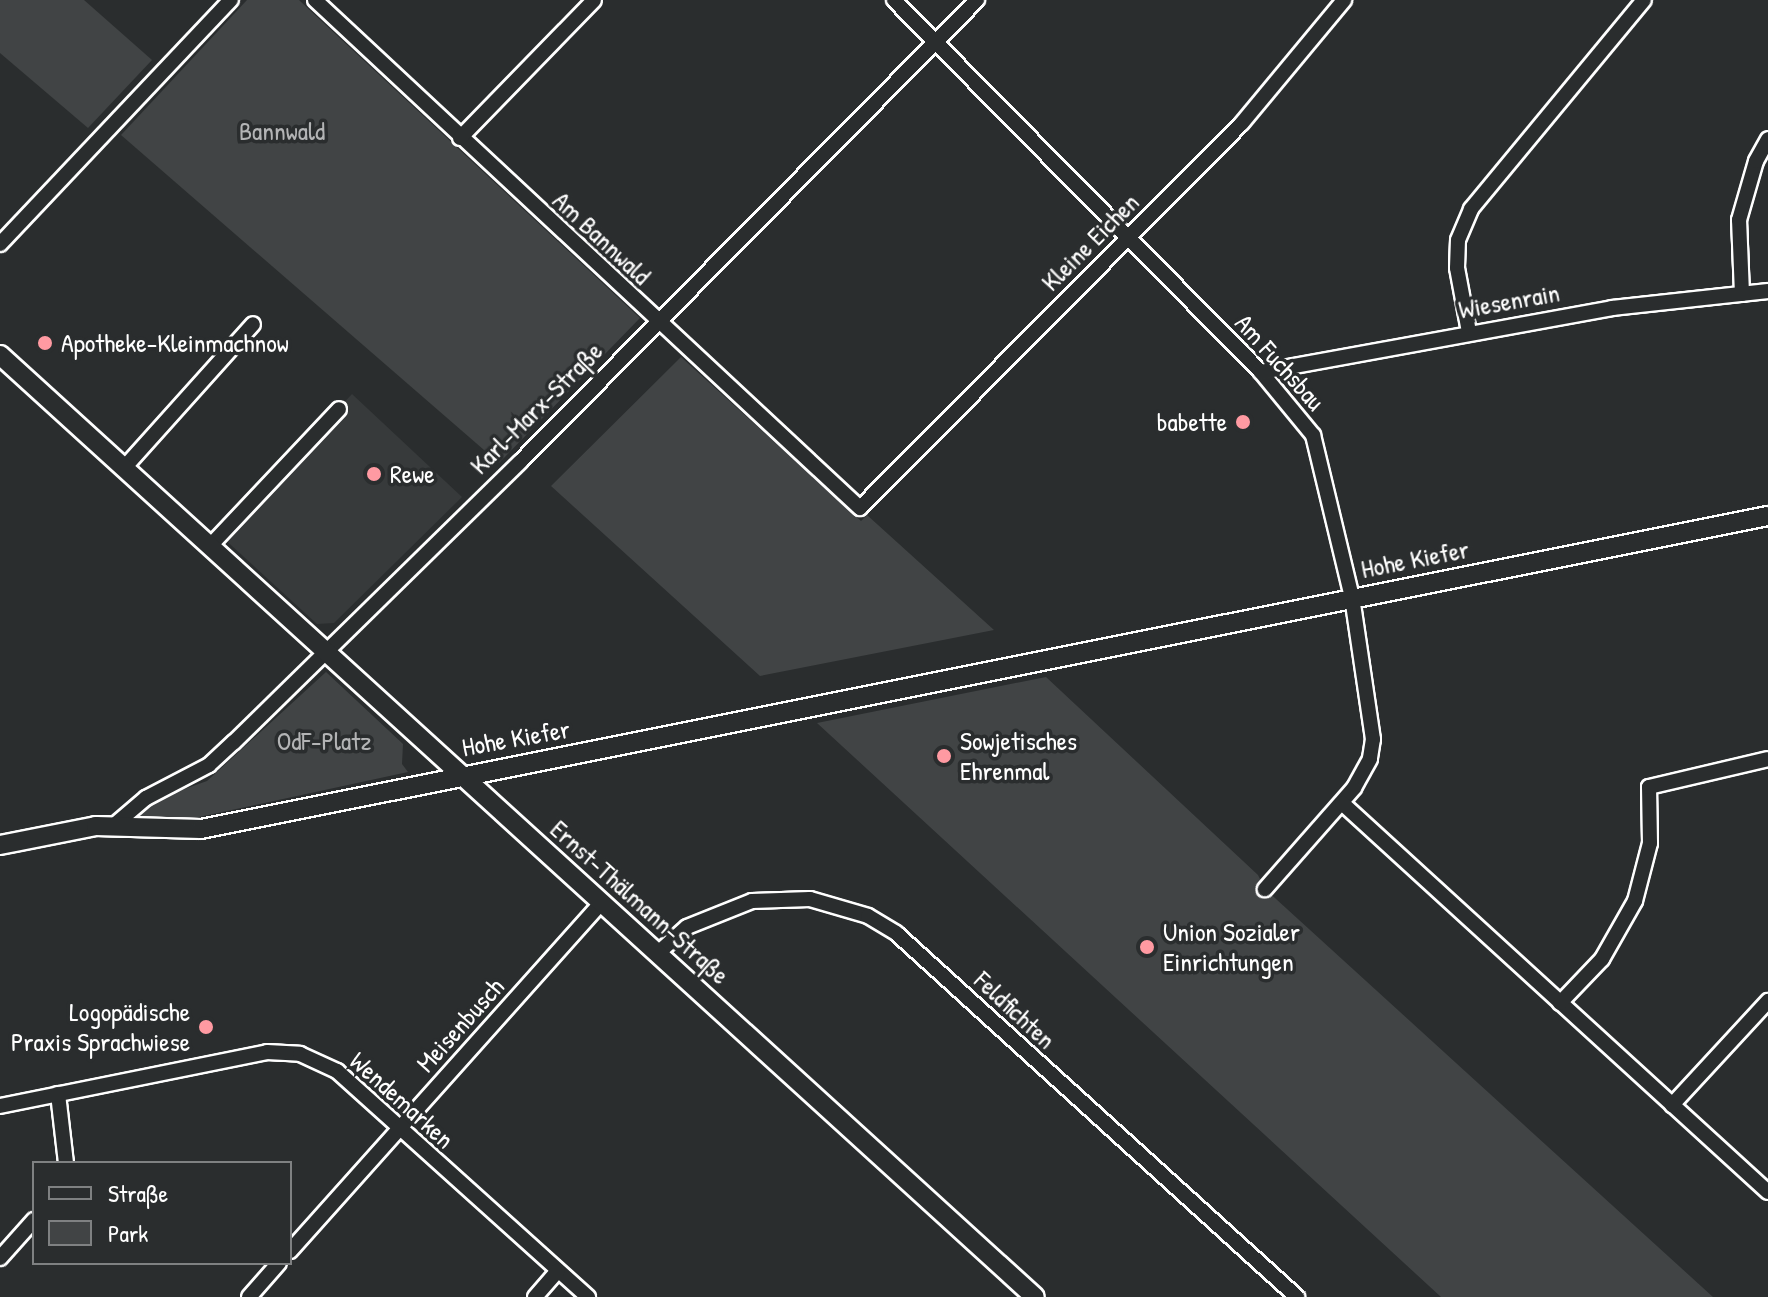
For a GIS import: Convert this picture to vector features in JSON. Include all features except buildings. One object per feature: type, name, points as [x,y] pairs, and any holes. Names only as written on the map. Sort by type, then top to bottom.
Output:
[{"type":"street","points":[[0,244],[231,0]]},
{"type":"street","name":"Am Bannwald","points":[[315,0],[658,323],[860,508]]},
{"type":"street","points":[[460,138],[594,0]]},
{"type":"street","name":"Am Fuchsbau","points":[[894,0],[1261,372],[1313,435],[1352,597],[1373,739],[1365,772],[1342,803],[1265,889]]},
{"type":"street","name":"Karl-Marx-Straße","points":[[0,845],[104,827],[146,798],[209,765],[658,323],[977,0]]},
{"type":"street","name":"Kleine Eichen","points":[[860,508],[1242,123],[1344,0]]},
{"type":"street","points":[[1469,332],[1457,268],[1458,240],[1471,209],[1644,0]]},
{"type":"street","points":[[1742,294],[1739,220],[1756,161],[1768,139]]},
{"type":"street","name":"Wiesenrain","points":[[1261,372],[1612,308],[1768,291]]},
{"type":"street","points":[[124,468],[253,324]]},
{"type":"street","name":"Ernst-Thälmann-Straße","points":[[0,355],[1035,1297]]},
{"type":"street","points":[[210,546],[339,409]]},
{"type":"street","name":"Hohe Kiefer","points":[[104,827],[201,829],[460,774],[943,679],[955,671],[1013,660],[1071,654],[1768,516]]},
{"type":"street","points":[[1560,1003],[1602,959],[1635,901],[1650,843],[1649,787],[1768,759]]},
{"type":"street","points":[[1342,803],[1768,1192]]},
{"type":"street","name":"Feldfichten","points":[[657,954],[700,919],[752,901],[810,899],[868,916],[896,933],[1297,1297]]},
{"type":"street","name":"Meisenbusch","points":[[292,1249],[601,903]]},
{"type":"street","points":[[1672,1105],[1768,1001]]},
{"type":"street","name":"Wendemarken","points":[[0,1106],[267,1052],[300,1054],[337,1071],[588,1297]]},
{"type":"street","points":[[58,1094],[66,1161]]},
{"type":"street","points":[[0,1258],[32,1222]]},
{"type":"street","points":[[249,1297],[277,1265]]},
{"type":"street","points":[[535,1297],[558,1271]]},
{"type":"shaded area","points":[[352,394],[462,497],[334,623],[317,624],[220,535]]},
{"type":"green space","points":[[0,0],[84,0],[152,60],[88,128],[0,53]]},
{"type":"green space","name":"Bannwald","points":[[247,0],[299,0],[640,318],[499,463],[121,135]]},
{"type":"green space","points":[[681,357],[861,521],[867,515],[994,630],[760,676],[551,486]]},
{"type":"green space","name":"OdF-Platz","points":[[326,672],[403,744],[402,764],[408,772],[199,817],[131,818],[151,801],[207,781]]},
{"type":"green space","points":[[1046,677],[1258,875],[1265,889],[1713,1297],[1441,1297],[817,723]]},
{"type":"place","name":"Apotheke-Kleinmachnow","points":[[45,343]]},
{"type":"place","name":"babette","points":[[1243,422]]},
{"type":"place","name":"Rewe","points":[[374,474]]},
{"type":"place","name":"Sowjetisches Ehrenmal","points":[[944,756]]},
{"type":"place","name":"Union Sozialer Einrichtungen","points":[[1147,947]]},
{"type":"place","name":"Logopädische Praxis Sprachwiese","points":[[206,1027]]}]
